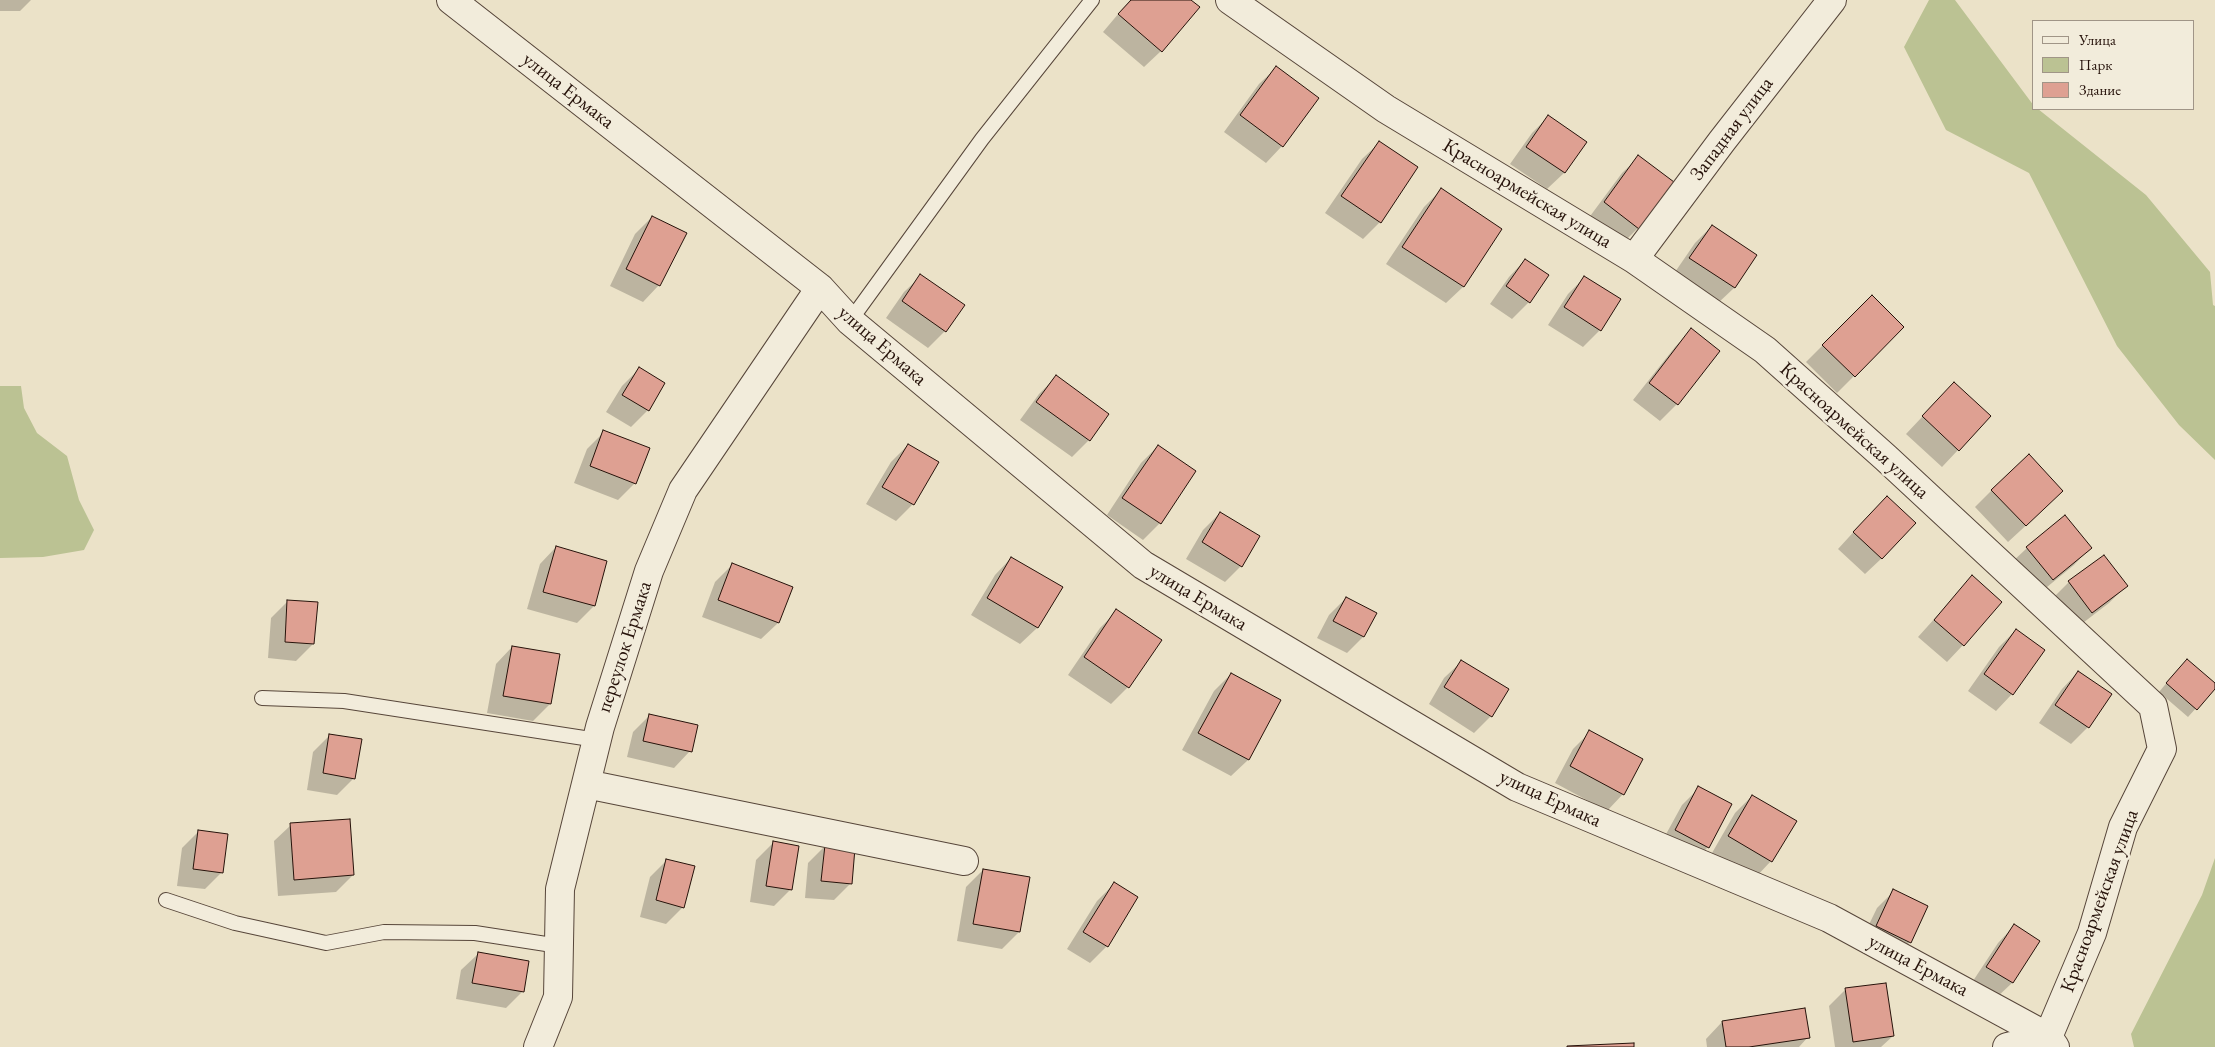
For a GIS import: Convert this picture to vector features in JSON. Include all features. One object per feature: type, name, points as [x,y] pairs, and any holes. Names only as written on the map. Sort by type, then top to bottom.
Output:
[{"type":"street","name":"улица Ермака","points":[[451,0],[820,288],[850,321],[1143,565],[1517,787],[1829,918],[2052,1042]]},
{"type":"street","name":"Красноармейская улица","points":[[1230,0],[1386,109],[1634,260],[1765,350],[1886,458],[2153,706],[2162,749],[2123,827],[2092,932],[2052,1042]]},
{"type":"street","name":"Западная улица","points":[[1634,260],[1722,141],[1832,0]]},
{"type":"street","name":"переулок Ермака","points":[[538,1047],[558,997],[560,889],[597,740],[649,571],[683,490],[820,288]]},
{"type":"street","points":[[586,784],[964,861]]},
{"type":"street","points":[[2007,1047],[2052,1042]]},
{"type":"lane","points":[[850,321],[982,139],[1092,0]]},
{"type":"lane","points":[[262,698],[344,701],[597,740]]},
{"type":"lane","points":[[166,900],[235,922],[326,943],[384,932],[475,932],[559,946]]},
{"type":"green space","points":[[1929,0],[1955,0],[2032,103],[2032,110],[2039,110],[2146,195],[2210,272],[2213,305],[2215,306],[2215,460],[2179,425],[2117,346],[2029,173],[1946,130],[1904,47]]},
{"type":"green space","points":[[0,386],[21,386],[24,408],[37,433],[67,456],[79,500],[94,530],[84,550],[43,557],[0,558]]},
{"type":"green space","points":[[2215,858],[2215,1047],[2134,1047],[2131,1034],[2202,895]]},
{"type":"building","points":[[1131,0],[1191,0],[1200,7],[1162,52],[1118,14]]},
{"type":"building","points":[[1276,66],[1319,98],[1283,147],[1240,115]]},
{"type":"building","points":[[1548,115],[1587,142],[1565,173],[1526,147]]},
{"type":"building","points":[[1379,141],[1418,167],[1381,223],[1341,196]]},
{"type":"building","points":[[1638,155],[1674,182],[1639,229],[1604,202]]},
{"type":"building","points":[[1441,188],[1502,229],[1464,287],[1402,247]]},
{"type":"building","points":[[652,216],[687,233],[660,286],[626,269]]},
{"type":"building","points":[[1712,225],[1757,255],[1735,288],[1689,258]]},
{"type":"building","points":[[1525,259],[1549,275],[1530,303],[1506,286]]},
{"type":"building","points":[[920,274],[965,305],[946,332],[902,301]]},
{"type":"building","points":[[1584,276],[1621,299],[1601,331],[1564,307]]},
{"type":"building","points":[[1872,295],[1904,327],[1855,377],[1822,345]]},
{"type":"building","points":[[1691,328],[1720,351],[1678,405],[1649,383]]},
{"type":"building","points":[[639,367],[665,383],[649,411],[622,395]]},
{"type":"building","points":[[1056,375],[1109,414],[1090,441],[1036,402]]},
{"type":"building","points":[[1954,382],[1991,416],[1959,451],[1922,416]]},
{"type":"building","points":[[603,430],[650,448],[636,484],[590,466]]},
{"type":"building","points":[[908,444],[939,462],[914,505],[882,487]]},
{"type":"building","points":[[1158,445],[1196,471],[1161,524],[1122,498]]},
{"type":"building","points":[[2029,454],[2063,491],[2026,526],[1991,490]]},
{"type":"building","points":[[1887,496],[1916,523],[1882,559],[1853,532]]},
{"type":"building","points":[[1220,512],[1260,536],[1242,567],[1202,542]]},
{"type":"building","points":[[2065,515],[2092,548],[2053,580],[2026,547]]},
{"type":"building","points":[[556,546],[607,561],[595,606],[543,592]]},
{"type":"building","points":[[2104,555],[2128,586],[2092,613],[2068,581]]},
{"type":"building","points":[[1011,557],[1063,587],[1038,628],[987,598]]},
{"type":"building","points":[[732,563],[793,587],[779,623],[718,600]]},
{"type":"building","points":[[1972,575],[2002,602],[1964,646],[1934,620]]},
{"type":"building","points":[[1346,597],[1377,613],[1364,637],[1333,621]]},
{"type":"building","points":[[287,600],[318,602],[314,644],[285,642]]},
{"type":"building","points":[[1116,609],[1162,640],[1129,688],[1084,657]]},
{"type":"building","points":[[2016,629],[2045,650],[2013,695],[1984,674]]},
{"type":"building","points":[[512,646],[560,654],[551,704],[503,696]]},
{"type":"building","points":[[2187,659],[2215,683],[2215,689],[2197,710],[2166,683]]},
{"type":"building","points":[[1461,660],[1509,689],[1492,717],[1444,687]]},
{"type":"building","points":[[2078,671],[2112,694],[2089,728],[2055,705]]},
{"type":"building","points":[[1231,673],[1281,700],[1249,760],[1198,733]]},
{"type":"building","points":[[649,714],[698,725],[692,752],[643,741]]},
{"type":"building","points":[[1589,730],[1643,759],[1624,795],[1570,766]]},
{"type":"building","points":[[329,734],[362,739],[355,779],[323,773]]},
{"type":"building","points":[[1698,786],[1732,804],[1709,848],[1675,830]]},
{"type":"building","points":[[1752,795],[1797,821],[1772,862],[1728,836]]},
{"type":"building","points":[[350,819],[354,875],[294,880],[290,823]]},
{"type":"building","points":[[198,830],[228,834],[223,873],[193,869]]},
{"type":"building","points":[[773,841],[799,846],[792,890],[766,886]]},
{"type":"building","points":[[825,845],[855,848],[852,884],[821,881]]},
{"type":"building","points":[[666,859],[695,866],[684,908],[656,900]]},
{"type":"building","points":[[983,869],[1030,877],[1020,932],[973,924]]},
{"type":"building","points":[[1114,882],[1138,897],[1108,947],[1083,932]]},
{"type":"building","points":[[1893,889],[1928,906],[1911,943],[1876,926]]},
{"type":"building","points":[[2014,924],[2040,941],[2013,983],[1986,967]]},
{"type":"building","points":[[478,952],[529,961],[524,992],[472,983]]},
{"type":"building","points":[[1886,983],[1894,1036],[1853,1042],[1845,988]]},
{"type":"building","points":[[1805,1008],[1810,1038],[1749,1047],[1726,1047],[1722,1021]]},
{"type":"building","points":[[1634,1043],[1634,1047],[1567,1047],[1567,1046]]}]
